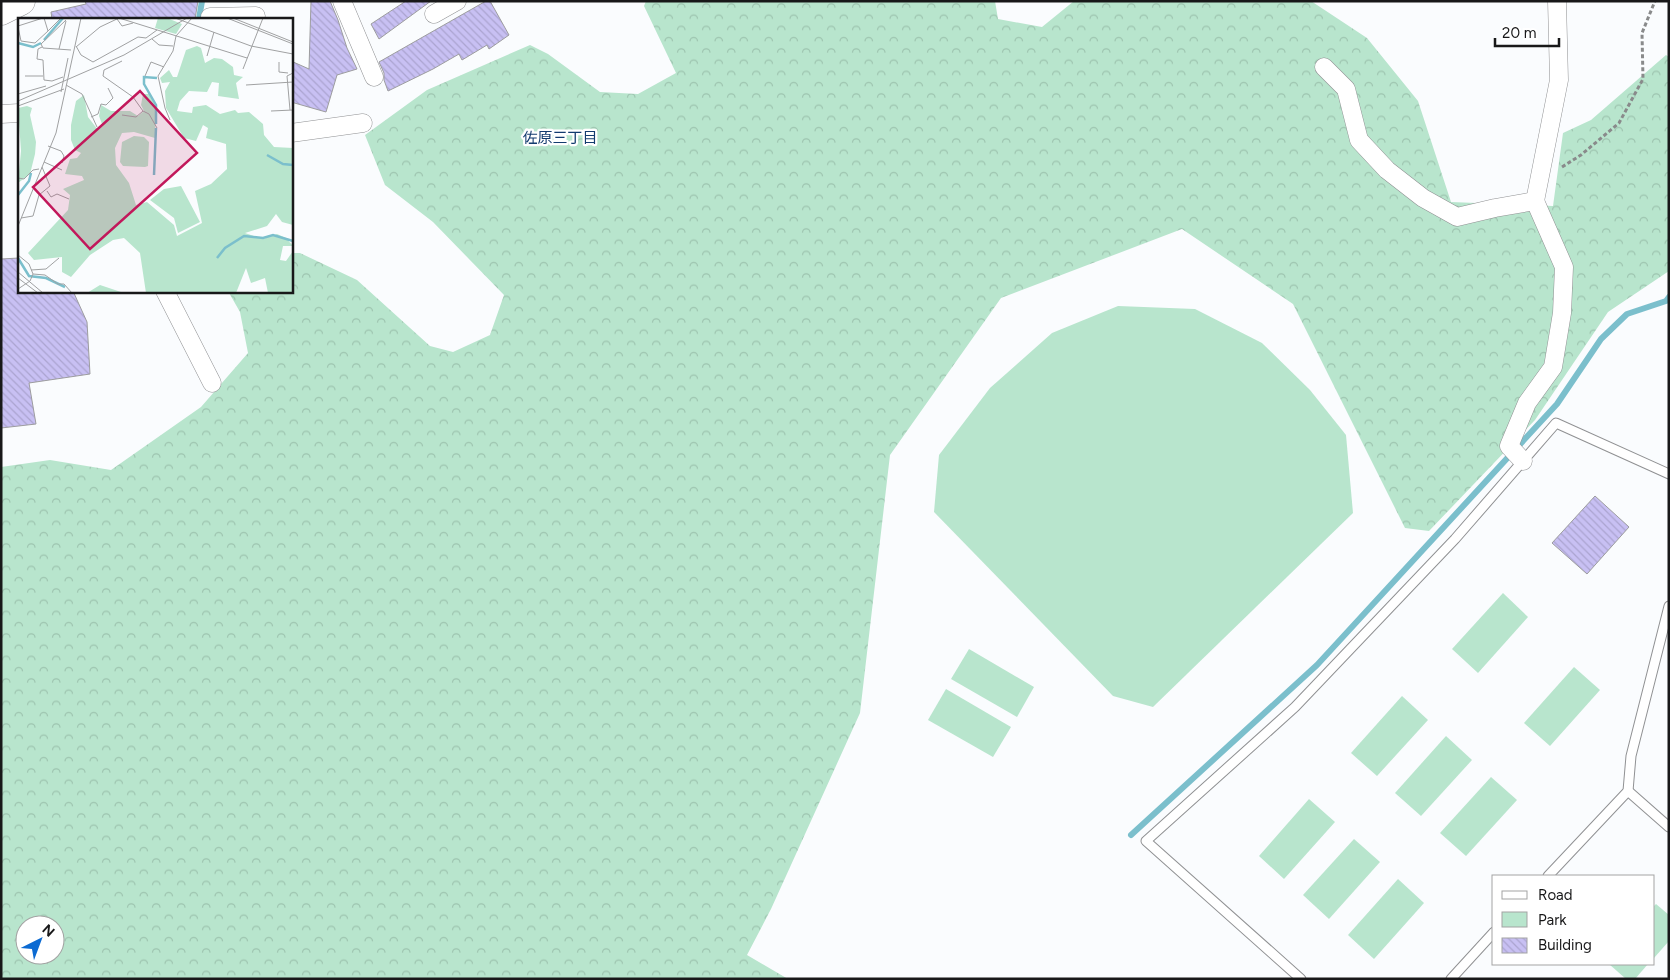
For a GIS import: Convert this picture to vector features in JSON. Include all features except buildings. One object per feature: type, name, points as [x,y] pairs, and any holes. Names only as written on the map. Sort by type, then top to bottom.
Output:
[{"type":"main road","points":[[1,10],[21,1]]},
{"type":"street","points":[[342,1],[374,77]]},
{"type":"street","points":[[434,14],[458,1]]},
{"type":"street","points":[[1523,461],[1509,446],[1527,403],[1553,367],[1562,313],[1564,267],[1535,201],[1559,80],[1557,1]]},
{"type":"street","points":[[210,12],[256,16]]},
{"type":"street","points":[[1324,67],[1346,89],[1359,140],[1387,170],[1423,198],[1457,217],[1535,201]]},
{"type":"street","points":[[1,114],[18,114]]},
{"type":"street","points":[[292,133],[363,123]]},
{"type":"street","points":[[166,292],[212,383]]},
{"type":"lane","points":[[1301,979],[1146,841],[1296,707],[1456,539],[1556,423],[1669,474]]},
{"type":"lane","points":[[1549,875],[1628,791],[1631,756],[1669,606]]},
{"type":"lane","points":[[1628,791],[1669,827]]},
{"type":"lane","points":[[1450,979],[1492,934]]},
{"type":"path","points":[[1539,182],[1581,154],[1619,123],[1643,78],[1642,34],[1655,1]]},
{"type":"green space","points":[[646,1],[995,1],[998,19],[1042,27],[1074,1],[1311,1],[1367,38],[1418,101],[1451,202],[1553,206],[1563,133],[1591,120],[1666,55],[1669,57],[1669,271],[1608,312],[1535,420],[1429,531],[1405,528],[1293,304],[1182,229],[1001,298],[890,455],[860,713],[771,909],[747,955],[788,979],[1,979],[1,467],[50,460],[111,470],[201,407],[248,353],[240,312],[229,292],[292,292],[292,253],[300,253],[357,280],[430,346],[453,352],[490,335],[504,295],[433,222],[385,185],[365,135],[427,90],[530,45],[548,54],[600,92],[638,94],[676,73],[644,6]]},
{"type":"green space","points":[[1118,306],[1195,309],[1262,343],[1310,390],[1346,435],[1353,513],[1153,707],[1113,696],[934,512],[939,455],[990,388],[1052,333]]},
{"type":"green space","points":[[1503,593],[1528,617],[1478,673],[1452,649]]},
{"type":"green space","points":[[969,649],[1034,687],[1017,717],[951,679]]},
{"type":"green space","points":[[1574,667],[1600,690],[1550,746],[1524,723]]},
{"type":"green space","points":[[946,689],[1011,727],[993,757],[928,720]]},
{"type":"green space","points":[[1402,696],[1428,720],[1377,776],[1351,753]]},
{"type":"green space","points":[[1446,736],[1472,760],[1421,816],[1395,793]]},
{"type":"green space","points":[[1491,777],[1517,800],[1466,856],[1440,833]]},
{"type":"green space","points":[[1309,799],[1335,822],[1284,879],[1259,856]]},
{"type":"green space","points":[[1354,839],[1380,862],[1329,919],[1303,895]]},
{"type":"green space","points":[[1398,879],[1424,903],[1374,959],[1348,935]]},
{"type":"green space","points":[[1655,905],[1669,915],[1669,941],[1655,957]]},
{"type":"green space","points":[[1610,965],[1647,965],[1635,979],[1626,979]]},
{"type":"waterway","points":[[199,18],[202,1]]},
{"type":"waterway","points":[[1131,835],[1317,665],[1557,404],[1601,339],[1627,314],[1666,301],[1669,297]]},
{"type":"district","name":"佐原三丁目","points":[[560,138]]}]
